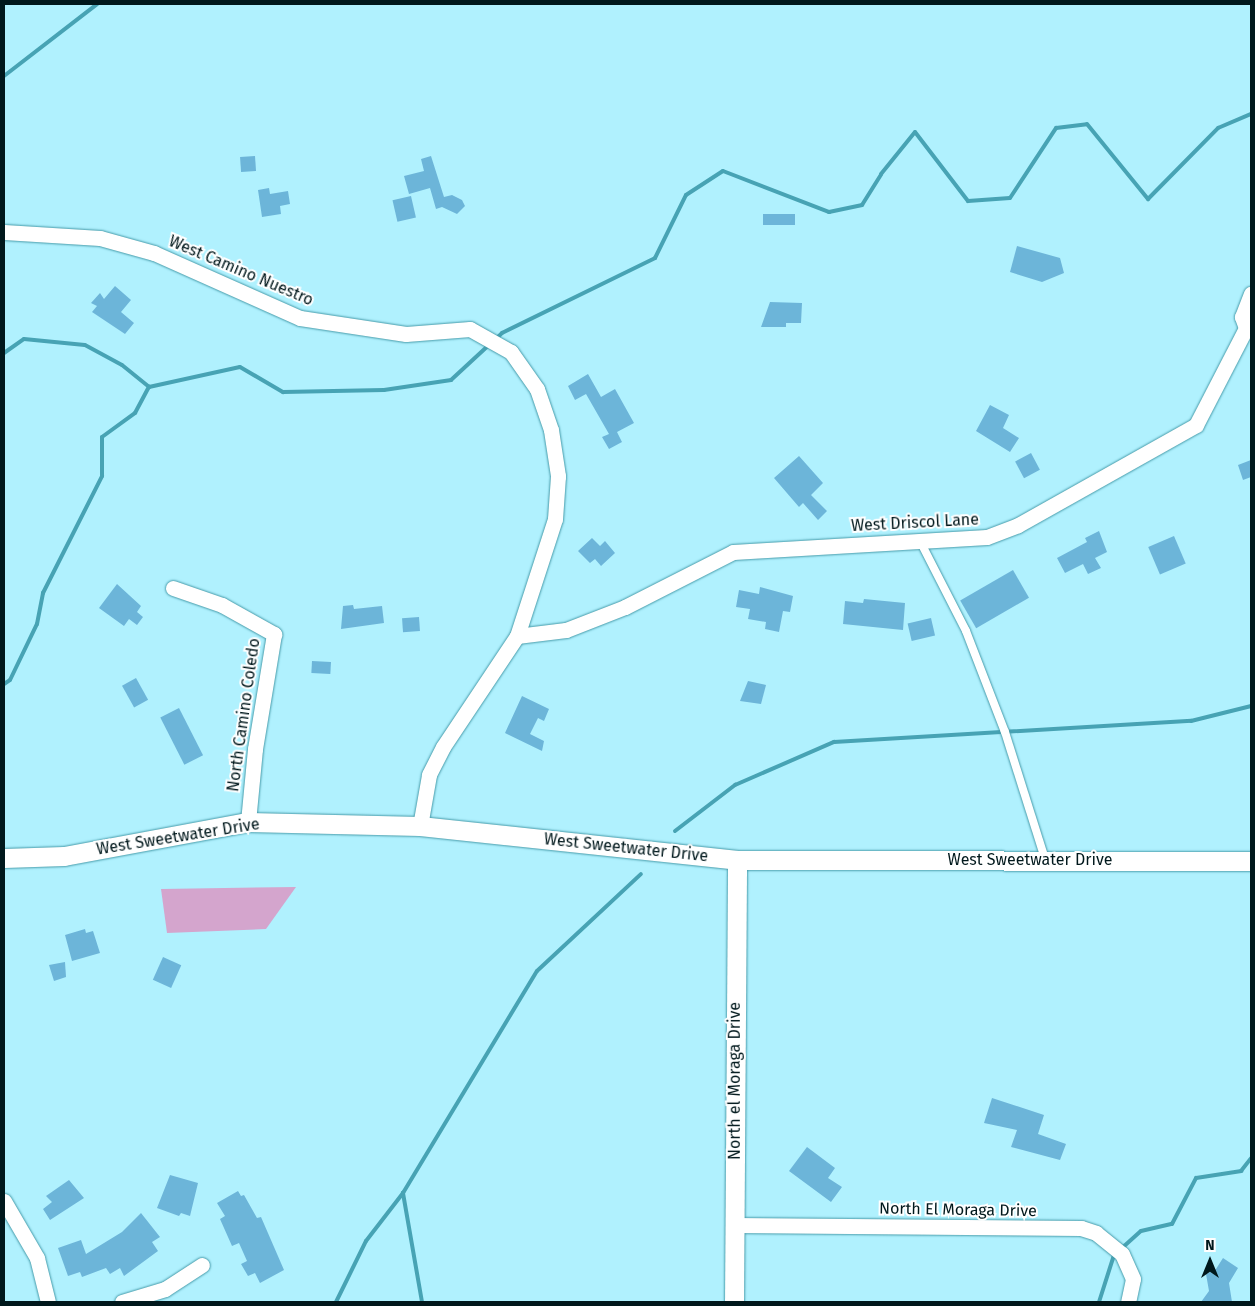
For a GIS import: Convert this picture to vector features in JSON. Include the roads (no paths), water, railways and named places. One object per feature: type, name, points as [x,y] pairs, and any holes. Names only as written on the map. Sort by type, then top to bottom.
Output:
[{"type":"street","name":"West Camino Nuestro","points":[[4,232],[100,238],[154,253],[300,318],[406,334],[470,329],[511,352],[537,390],[551,430],[558,476],[555,519],[517,636],[442,747],[429,775],[420,826]]},
{"type":"street","name":"West Driscol Lane","points":[[517,636],[566,630],[625,607],[733,552],[987,537],[1018,525],[1196,425],[1249,327],[1242,317],[1251,294]]},
{"type":"street","name":"North Camino Coledo","points":[[173,588],[222,605],[274,634],[255,748],[248,822]]},
{"type":"street","name":"West Sweetwater Drive","points":[[4,858],[64,856],[248,822],[420,826],[737,860],[1045,859],[1251,861]]},
{"type":"street","name":"North el Moraga Drive","points":[[734,1302],[737,860]]},
{"type":"street","points":[[4,1201],[37,1258],[48,1302]]},
{"type":"street","name":"North El Moraga Drive","points":[[734,1225],[1081,1228],[1096,1233],[1122,1254],[1132,1278],[1128,1302]]},
{"type":"street","points":[[122,1302],[165,1289],[202,1265]]},
{"type":"lane","points":[[920,540],[973,649],[1005,732],[1045,859]]},
{"type":"waterway","points":[[4,76],[97,4]]},
{"type":"waterway","points":[[495,340],[502,333],[655,258],[686,195],[723,171],[829,212],[862,205],[881,174],[915,132],[968,201],[1010,198],[1056,128],[1087,124],[1148,199],[1218,128],[1251,114]]},
{"type":"waterway","points":[[4,353],[24,339],[85,345],[122,365],[149,387]]},
{"type":"waterway","points":[[4,684],[10,680],[37,624],[43,593],[102,476],[102,437],[135,413],[149,387],[240,367],[283,392],[384,390],[451,380],[490,344]]},
{"type":"waterway","points":[[675,831],[735,785],[834,742],[1191,721],[1251,706]]},
{"type":"waterway","points":[[422,1302],[403,1193],[537,971],[641,874]]},
{"type":"waterway","points":[[1122,1248],[1141,1231],[1172,1224],[1196,1178],[1241,1171],[1251,1158]]},
{"type":"waterway","points":[[336,1302],[366,1241],[403,1193]]},
{"type":"waterway","points":[[1099,1302],[1114,1255]]}]
